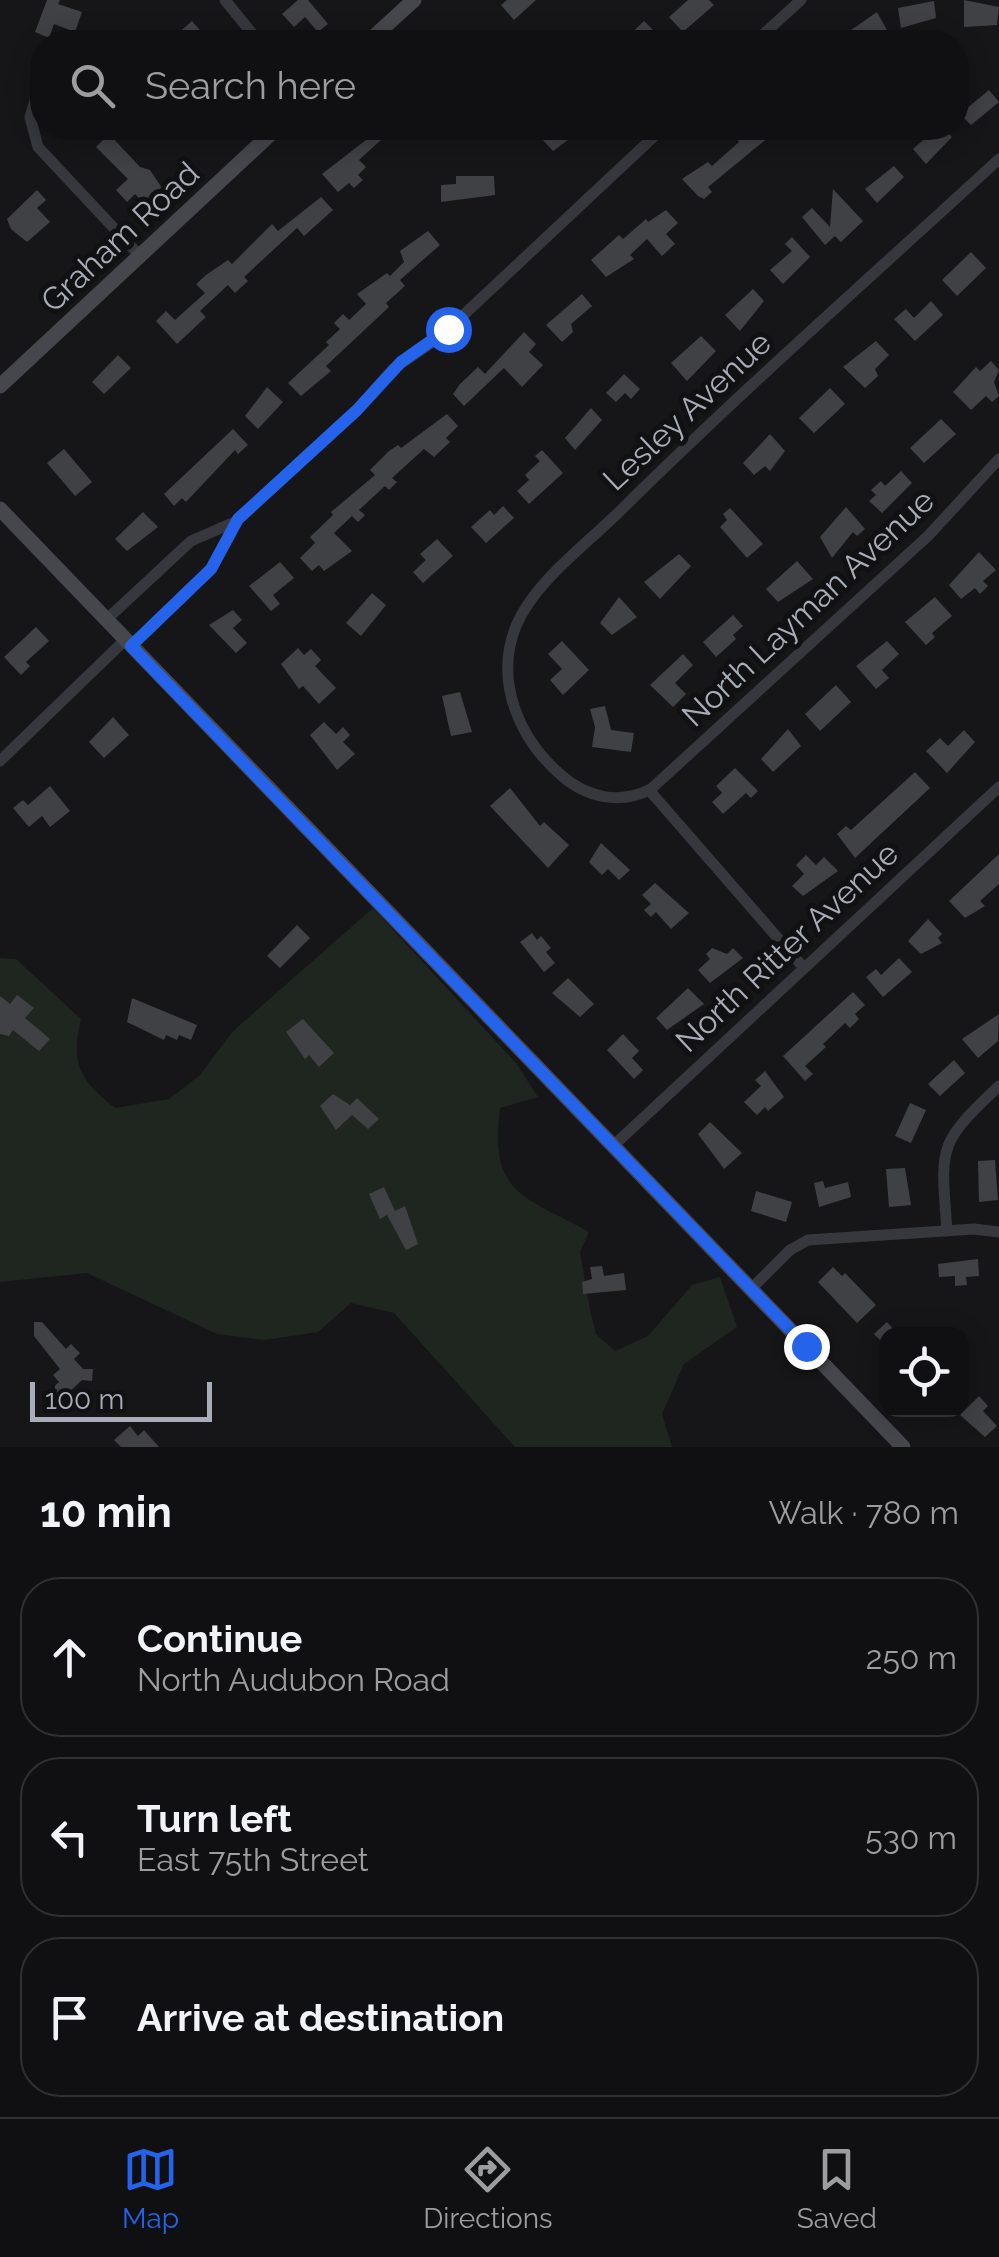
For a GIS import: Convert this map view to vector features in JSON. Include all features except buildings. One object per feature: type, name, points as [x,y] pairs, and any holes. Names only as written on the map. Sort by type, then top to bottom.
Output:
[{"type":"street","points":[[224,0],[249,30]]},
{"type":"street","points":[[381,30],[414,0]]},
{"type":"street","points":[[768,30],[801,0]]},
{"type":"street","points":[[36,140],[38,147],[140,256]]},
{"type":"street","name":"Graham Road","points":[[0,386],[265,140]]},
{"type":"street","points":[[0,762],[211,569],[237,521],[357,410],[401,362],[440,336],[650,140]]},
{"type":"street","name":"Lesley Avenue","points":[[649,790],[614,799],[584,792],[553,769],[534,747],[515,712],[508,667],[516,628],[533,599],[641,490],[999,159]]},
{"type":"street","name":"North Layman Avenue","points":[[649,790],[928,536],[999,459]]},
{"type":"street","points":[[0,509],[903,1447]]},
{"type":"street","points":[[106,620],[190,541],[237,521]]},
{"type":"street","name":"North Ritter Avenue","points":[[613,1146],[999,788]]},
{"type":"street","points":[[649,790],[804,968]]},
{"type":"street","points":[[947,1231],[945,1147],[960,1122],[999,1086]]},
{"type":"street","points":[[750,1288],[790,1250],[808,1240],[947,1231],[999,1232]]},
{"type":"shaded area","points":[[373,908],[516,1063],[538,1097],[500,1108],[500,1158],[506,1175],[528,1199],[589,1232],[580,1252],[596,1334],[615,1351],[648,1336],[692,1285],[720,1277],[737,1327],[684,1364],[662,1414],[672,1447],[515,1447],[394,1313],[351,1303],[318,1332],[265,1340],[217,1334],[87,1273],[0,1282],[0,958],[16,959],[81,1019],[77,1048],[81,1070],[93,1089],[115,1108],[169,1099],[200,1075],[233,1031]]},
{"type":"route","points":[[448,329],[401,362],[357,410],[238,519],[211,569],[131,646],[282,798],[806,1346]]}]
